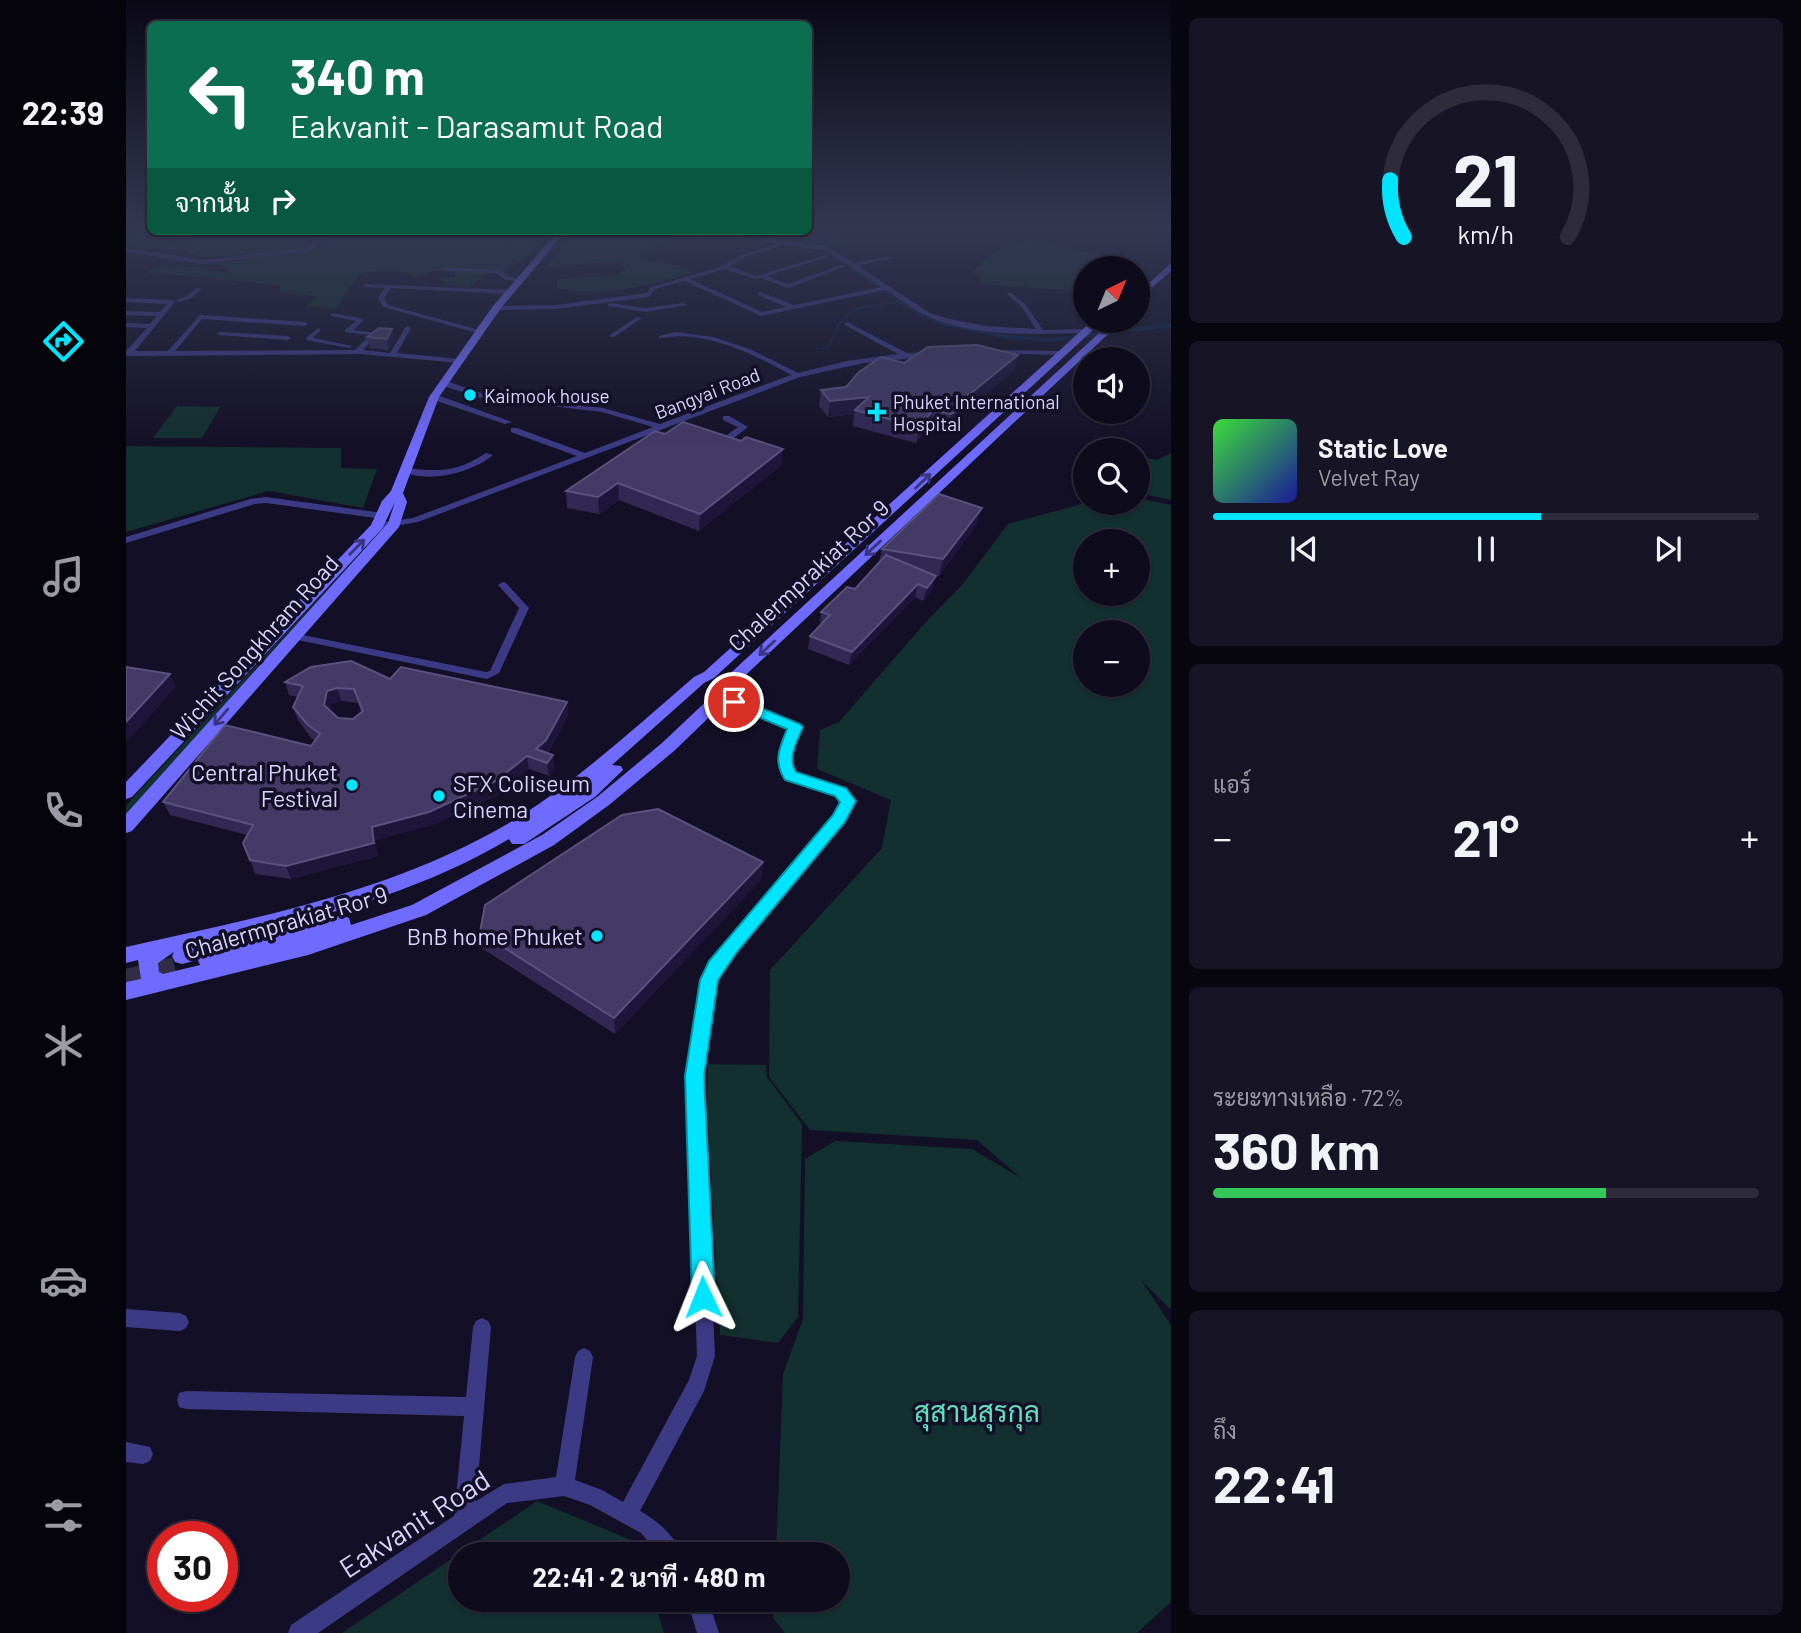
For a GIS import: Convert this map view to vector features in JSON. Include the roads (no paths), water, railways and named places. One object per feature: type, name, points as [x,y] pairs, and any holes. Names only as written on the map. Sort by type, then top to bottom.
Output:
[{"type":"main road","name":"Wichit Songkhram Road","points":[[498,310],[504,300]]},
{"type":"main road","name":"Wichit Songkhram Road","points":[[126,826],[293,636],[385,522],[388,501],[397,493],[434,397],[507,300]]},
{"type":"main road","name":"Chalermprakiat Ror 9","points":[[129,954],[178,955],[359,909],[414,890],[498,850],[589,793],[706,684],[709,675],[1084,333]]},
{"type":"main road","name":"Chalermprakiat Ror 9","points":[[126,991],[308,947],[419,910],[548,840],[643,769],[1096,333]]},
{"type":"main road","name":"Wichit Songkhram Road","points":[[126,793],[385,522]]},
{"type":"main road","points":[[159,982],[150,976],[148,960],[326,928],[404,904],[479,871],[535,839],[612,783],[716,688],[724,690]]},
{"type":"street","points":[[128,354],[138,338],[172,302],[131,300]]},
{"type":"street","points":[[382,300],[385,306],[481,332]]},
{"type":"street","points":[[498,310],[619,300]]},
{"type":"street","points":[[731,300],[761,314],[825,300]]},
{"type":"street","points":[[776,300],[793,307]]},
{"type":"street","points":[[908,300],[928,314],[945,321],[1017,332],[1073,333]]},
{"type":"street","points":[[1017,300],[1041,332]]},
{"type":"street","points":[[603,303],[639,310],[684,305]]},
{"type":"street","points":[[590,304],[639,318],[612,336]]},
{"type":"street","points":[[126,313],[160,314]]},
{"type":"street","points":[[128,354],[359,350],[375,334],[347,331],[361,320],[333,315]]},
{"type":"street","points":[[169,354],[200,317],[305,324]]},
{"type":"street","points":[[204,352],[233,319]]},
{"type":"street","points":[[848,324],[905,355]]},
{"type":"street","points":[[126,325],[150,326]]},
{"type":"street","points":[[391,355],[408,328]]},
{"type":"street","points":[[318,330],[308,339],[391,355],[459,361]]},
{"type":"street","points":[[661,337],[677,332],[693,335],[764,356],[797,375]]},
{"type":"street","points":[[220,334],[288,338],[269,353]]},
{"type":"street","points":[[979,352],[1067,349]]},
{"type":"street","name":"Bangyai Road","points":[[385,522],[415,520],[797,375],[836,364],[905,355],[942,354]]},
{"type":"street","points":[[443,383],[510,404]]},
{"type":"street","points":[[504,391],[543,402],[603,410],[663,428]]},
{"type":"street","points":[[434,397],[508,422]]},
{"type":"street","points":[[708,410],[744,428],[727,439]]},
{"type":"street","points":[[514,430],[586,456]]},
{"type":"street","points":[[406,471],[453,474],[470,468],[489,455]]},
{"type":"street","points":[[126,540],[254,501],[266,500],[385,522]]},
{"type":"street","points":[[293,636],[487,676],[494,673],[524,608],[503,585]]},
{"type":"street","points":[[627,1515],[697,1384],[706,1356],[694,1076],[709,980],[715,967],[731,947],[840,818],[848,801],[841,792],[790,776],[785,767],[785,752],[795,727],[724,690]]},
{"type":"street","points":[[126,1318],[180,1322]]},
{"type":"street","points":[[464,1521],[482,1327]]},
{"type":"street","points":[[564,1486],[584,1357]]},
{"type":"street","points":[[186,1401],[474,1407]]},
{"type":"street","name":"Eakvanit Road","points":[[299,1633],[504,1494],[564,1486],[594,1497],[648,1525],[662,1542]]},
{"type":"street","points":[[702,1612],[708,1633]]},
{"type":"waterway","points":[[899,300],[921,315],[948,325],[1009,337],[1051,340],[1171,325]]},
{"type":"waterway","points":[[822,349],[829,346],[841,322],[856,310],[902,301]]},
{"type":"tunnel","points":[[126,979],[183,965]]},
{"type":"place","name":"Kaimook house","points":[[470,395]]},
{"type":"place","name":"Phuket International Hospital","points":[[877,412]]},
{"type":"place","name":"Central Phuket Festival","points":[[352,785]]},
{"type":"place","name":"SFX Coliseum Cinema","points":[[439,796]]},
{"type":"place","name":"BnB home Phuket","points":[[597,936]]},
{"type":"park label","name":"สุสานสุรกุล","points":[[977,1411]]}]
